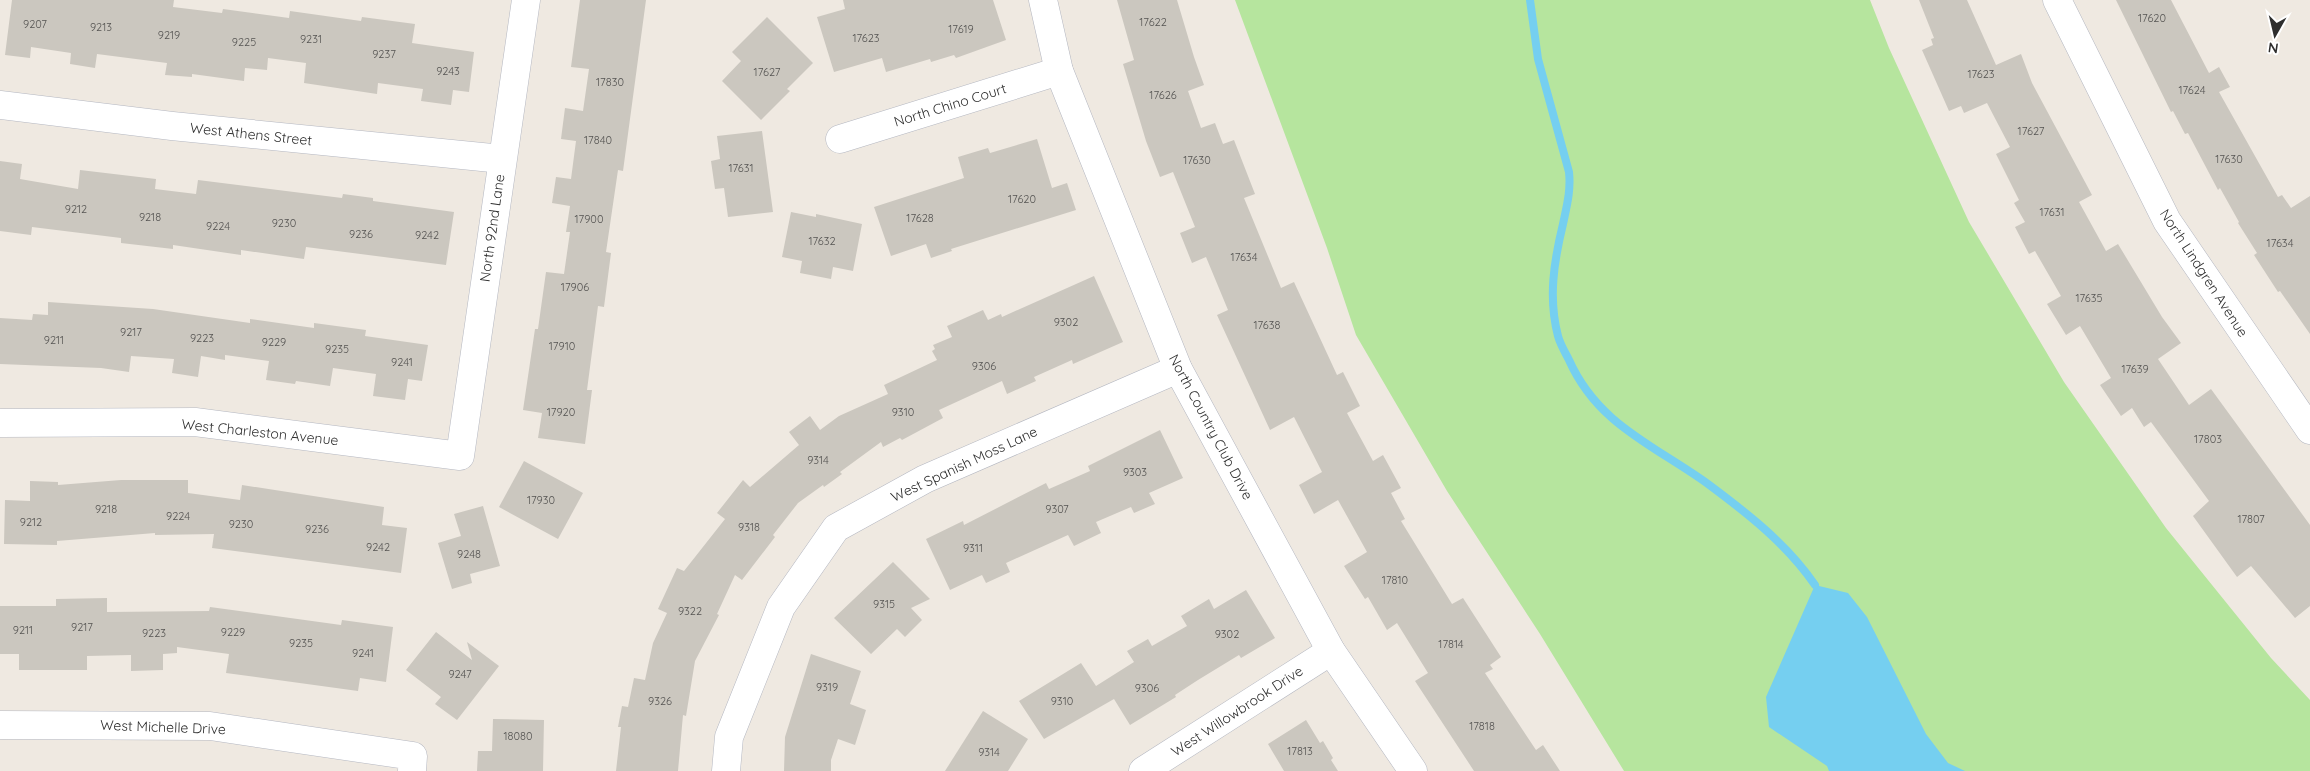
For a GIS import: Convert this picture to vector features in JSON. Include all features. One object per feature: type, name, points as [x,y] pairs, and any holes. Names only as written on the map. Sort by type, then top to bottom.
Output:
[{"type":"street","name":"North 92nd Lane","points":[[460,456],[526,0]]},
{"type":"street","name":"North Country Club Drive","points":[[1043,0],[1059,71],[1178,369],[1331,651],[1413,771]]},
{"type":"street","name":"North Lindgren Avenue","points":[[2057,0],[2167,221],[2310,430]]},
{"type":"street","name":"North Chino Court","points":[[840,139],[1059,71]]},
{"type":"street","name":"West Athens Street","points":[[0,105],[172,126],[502,159]]},
{"type":"street","name":"West Spanish Moss Lane","points":[[726,771],[729,736],[781,607],[836,528],[925,479],[1178,369]]},
{"type":"street","name":"West Charleston Avenue","points":[[0,423],[195,422],[460,456]]},
{"type":"street","name":"West Willowbrook Drive","points":[[1142,771],[1331,651]]},
{"type":"street","name":"West Michelle Drive","points":[[0,725],[210,726],[413,764]]},
{"type":"green space","points":[[1235,0],[1870,0],[1889,48],[1969,222],[2064,382],[2166,528],[2271,658],[2310,700],[2310,771],[1624,771],[1540,634],[1447,491],[1356,335],[1327,248]]},
{"type":"water","points":[[1815,585],[1848,593],[1867,617],[1926,734],[1948,763],[1965,771],[1829,771],[1827,766],[1769,727],[1766,697]]},
{"type":"building","points":[[12,0],[174,0],[173,7],[222,13],[223,9],[289,18],[290,11],[361,21],[362,17],[415,24],[412,43],[474,52],[469,92],[453,90],[451,105],[421,101],[423,89],[378,83],[377,94],[304,83],[306,63],[268,58],[267,70],[245,68],[244,81],[192,74],[192,77],[165,75],[167,63],[97,54],[95,68],[70,64],[71,53],[31,47],[30,58],[5,55]]},
{"type":"building","points":[[580,0],[646,0],[623,171],[618,170],[606,252],[611,253],[604,307],[598,306],[587,390],[592,390],[585,444],[538,438],[542,413],[523,410],[546,272],[564,274],[570,232],[566,232],[570,206],[552,203],[556,177],[571,179],[576,141],[561,139],[565,108],[583,111],[589,69],[571,67]]},
{"type":"building","points":[[843,0],[993,0],[1006,40],[956,58],[954,55],[931,62],[930,59],[886,72],[882,58],[834,72],[817,17],[845,9]]},
{"type":"building","points":[[1117,0],[1177,0],[1204,85],[1188,91],[1201,128],[1215,123],[1223,144],[1234,140],[1255,194],[1244,198],[1281,288],[1294,282],[1337,375],[1343,372],[1360,406],[1347,413],[1373,461],[1383,455],[1401,488],[1391,493],[1405,519],[1401,521],[1452,604],[1463,598],[1501,657],[1490,665],[1493,669],[1485,673],[1536,750],[1543,745],[1560,771],[1474,771],[1415,681],[1428,673],[1397,623],[1387,630],[1368,597],[1365,599],[1344,566],[1367,552],[1338,500],[1314,514],[1299,485],[1322,472],[1294,417],[1270,430],[1217,315],[1228,310],[1206,257],[1192,263],[1180,233],[1195,227],[1173,172],[1160,177],[1146,141],[1123,64],[1134,60]]},
{"type":"building","points":[[1919,0],[1967,0],[1996,65],[2021,54],[2032,83],[2092,195],[2079,202],[2106,251],[2118,244],[2162,317],[2181,343],[2158,359],[2189,405],[2211,389],[2310,525],[2310,606],[2295,618],[2251,566],[2237,577],[2193,516],[2209,501],[2151,422],[2144,427],[2132,408],[2121,416],[2100,385],[2111,378],[2080,326],[2066,335],[2047,304],[2061,296],[2035,251],[2029,254],[2015,227],[2025,222],[2014,203],[2019,200],[1996,154],[2010,147],[1987,103],[1964,113],[1961,106],[1949,111],[1922,50],[1933,45],[1931,39],[1934,38]]},
{"type":"building","points":[[2116,0],[2171,0],[2209,73],[2219,67],[2230,87],[2219,92],[2278,197],[2282,195],[2291,208],[2310,196],[2310,334],[2280,291],[2278,292],[2254,255],[2257,253],[2238,223],[2220,188],[2218,190],[2188,133],[2185,134],[2173,111],[2171,112]]},
{"type":"building","points":[[767,17],[813,63],[787,89],[790,91],[761,120],[722,81],[741,61],[732,52]]},
{"type":"building","points":[[762,131],[773,212],[728,217],[724,188],[715,189],[711,161],[720,159],[717,136]]},
{"type":"building","points":[[1037,139],[1052,188],[1067,183],[1076,210],[951,249],[952,251],[931,258],[926,244],[891,256],[874,207],[964,178],[958,157],[988,148],[990,153]]},
{"type":"building","points":[[0,161],[22,164],[20,179],[78,189],[80,170],[156,179],[155,189],[196,194],[198,180],[342,198],[343,194],[373,198],[373,201],[454,212],[446,265],[306,247],[304,259],[241,250],[241,255],[173,245],[173,249],[121,243],[121,238],[32,227],[31,235],[0,231]]},
{"type":"building","points":[[791,212],[816,217],[816,214],[862,224],[853,271],[833,267],[831,279],[800,273],[802,261],[782,257]]},
{"type":"building","points":[[1094,276],[1123,342],[1073,364],[1072,360],[1034,377],[1036,381],[1007,394],[1002,381],[939,410],[943,418],[902,440],[900,438],[883,447],[881,442],[840,472],[842,474],[798,503],[742,580],[735,575],[717,614],[719,615],[695,661],[686,716],[683,715],[678,771],[616,771],[621,727],[618,727],[622,706],[628,707],[634,678],[645,680],[653,643],[667,613],[658,609],[677,568],[684,571],[725,519],[717,513],[743,480],[750,487],[799,445],[789,432],[810,416],[820,430],[839,416],[888,394],[884,385],[937,360],[932,351],[935,349],[933,345],[952,337],[947,326],[983,310],[988,320],[1001,314],[1002,317]]},
{"type":"building","points":[[48,302],[153,309],[250,323],[250,319],[314,328],[314,323],[366,330],[365,336],[428,345],[422,381],[408,379],[405,400],[373,396],[376,374],[333,368],[330,386],[296,381],[295,384],[266,380],[269,361],[225,355],[225,360],[201,356],[198,377],[172,373],[174,359],[131,356],[129,372],[101,368],[0,364],[0,318],[32,320],[33,314],[48,315]]},
{"type":"building","points":[[1160,430],[1183,478],[1149,493],[1155,504],[1134,513],[1131,507],[1096,522],[1101,533],[1074,546],[1068,535],[1006,563],[1010,572],[986,583],[982,575],[950,590],[926,539],[963,521],[964,525],[1046,483],[1049,489],[1090,471],[1088,466]]},
{"type":"building","points":[[524,461],[583,493],[558,539],[499,507]]},
{"type":"building","points":[[121,480],[188,480],[188,493],[240,500],[242,485],[384,507],[382,525],[407,528],[401,573],[212,548],[214,534],[155,535],[155,533],[57,541],[57,545],[4,544],[5,500],[30,501],[30,481],[58,482],[58,485]]},
{"type":"building","points":[[483,506],[500,566],[470,574],[472,583],[452,589],[438,543],[461,536],[454,514]]},
{"type":"building","points":[[893,562],[930,599],[911,608],[922,620],[905,637],[897,629],[871,654],[834,618]]},
{"type":"building","points":[[1246,590],[1275,638],[1241,658],[1239,655],[1130,725],[1114,699],[1044,739],[1019,701],[1081,663],[1096,686],[1134,662],[1127,651],[1148,639],[1152,646],[1187,626],[1181,616],[1209,599],[1214,609]]},
{"type":"building","points":[[107,598],[107,612],[209,611],[210,607],[341,625],[342,620],[393,627],[386,682],[360,678],[358,691],[226,673],[229,654],[177,647],[177,653],[163,654],[163,670],[131,671],[131,655],[87,656],[87,670],[19,670],[19,654],[0,654],[0,606],[56,606],[56,599]]},
{"type":"building","points":[[436,632],[472,660],[467,642],[499,666],[457,720],[435,704],[441,697],[406,670]]},
{"type":"building","points":[[811,654],[861,671],[850,704],[866,710],[855,745],[838,739],[831,760],[831,771],[784,771],[785,737]]},
{"type":"building","points":[[983,711],[1028,739],[1008,771],[945,771]]},
{"type":"building","points":[[493,719],[544,720],[543,771],[477,771],[478,751],[492,751]]},
{"type":"building","points":[[1306,720],[1320,743],[1323,741],[1338,771],[1284,771],[1268,744]]},
{"type":"waterway","points":[[1530,0],[1538,59],[1569,172],[1568,198],[1553,280],[1555,322],[1563,348],[1581,382],[1611,418],[1648,445],[1708,484],[1752,518],[1792,556],[1815,585]]}]
